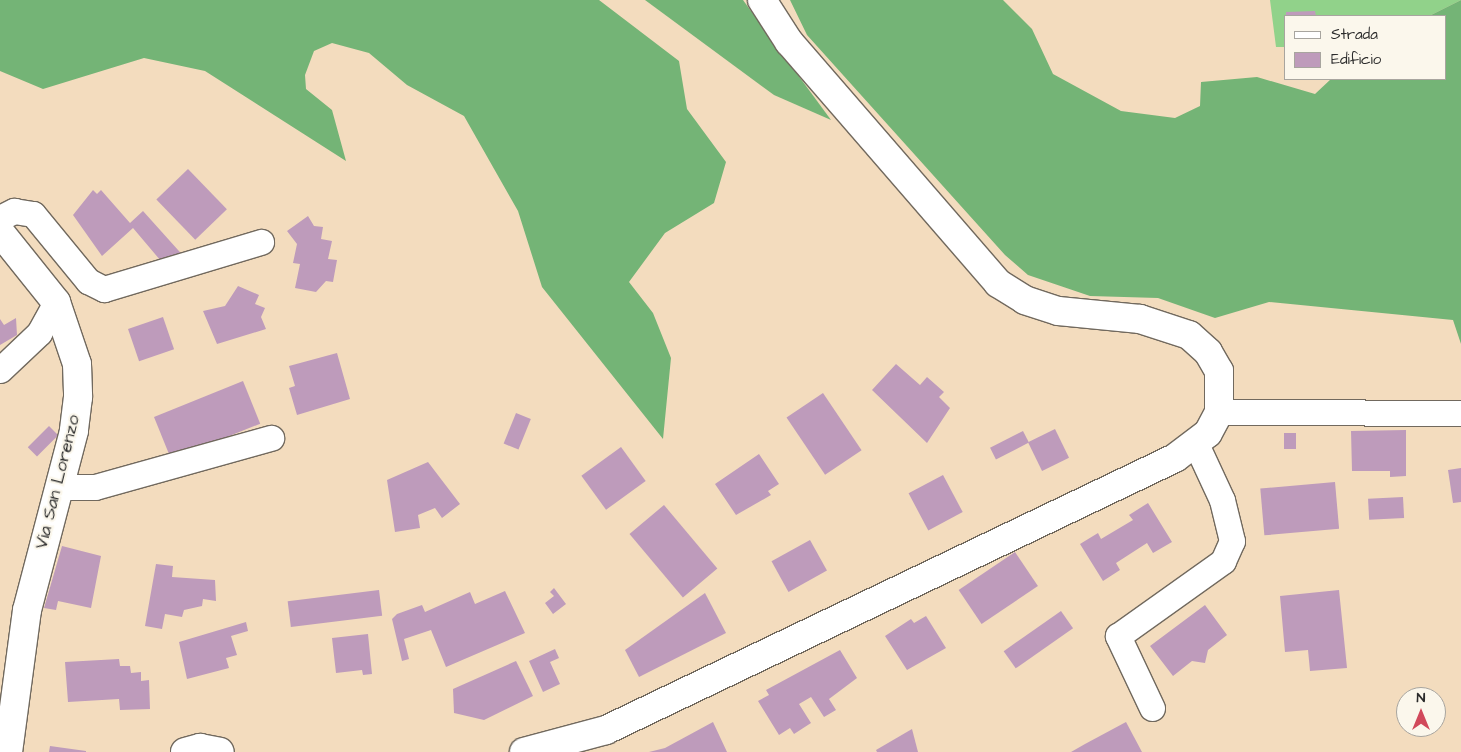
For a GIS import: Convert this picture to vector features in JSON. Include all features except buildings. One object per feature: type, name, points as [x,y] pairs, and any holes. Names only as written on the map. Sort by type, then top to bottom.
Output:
[{"type":"main road","points":[[524,752],[606,730],[1175,458],[1196,444],[1219,412],[1219,372],[1208,352],[1189,335],[1140,319],[1058,311],[1025,300],[998,283],[789,42],[762,0]]},
{"type":"main road","name":"Via San Lorenzo","points":[[0,232],[56,302],[76,364],[78,396],[74,431],[27,610],[8,752]]},
{"type":"main road","points":[[186,752],[200,748],[220,752]]},
{"type":"street","points":[[0,218],[14,211],[33,214],[88,281],[104,290],[261,242]]},
{"type":"street","points":[[0,370],[39,333],[56,302]]},
{"type":"street","points":[[1219,412],[1461,413]]},
{"type":"street","points":[[58,487],[95,487],[271,438]]},
{"type":"street","points":[[1152,708],[1118,636],[1223,560],[1232,541],[1222,500],[1196,444]]},
{"type":"green space","points":[[0,0],[599,0],[679,61],[687,109],[726,162],[714,203],[665,233],[629,282],[653,313],[671,358],[663,439],[542,287],[518,211],[464,116],[407,85],[369,53],[332,43],[314,51],[305,75],[306,89],[332,110],[346,161],[205,71],[144,58],[43,89],[0,71]]},
{"type":"green space","points":[[645,0],[743,0],[831,120],[774,95]]},
{"type":"green space","points":[[790,0],[1003,0],[1032,29],[1053,74],[1121,111],[1175,118],[1200,106],[1201,82],[1257,77],[1315,94],[1330,80],[1446,80],[1446,15],[1431,15],[1461,0],[1461,344],[1453,320],[1269,302],[1215,318],[1158,298],[1090,296],[1028,275],[1005,255],[807,35]]},
{"type":"green space","points":[[1270,0],[1461,0],[1431,15],[1284,15],[1284,47],[1276,47]]}]
